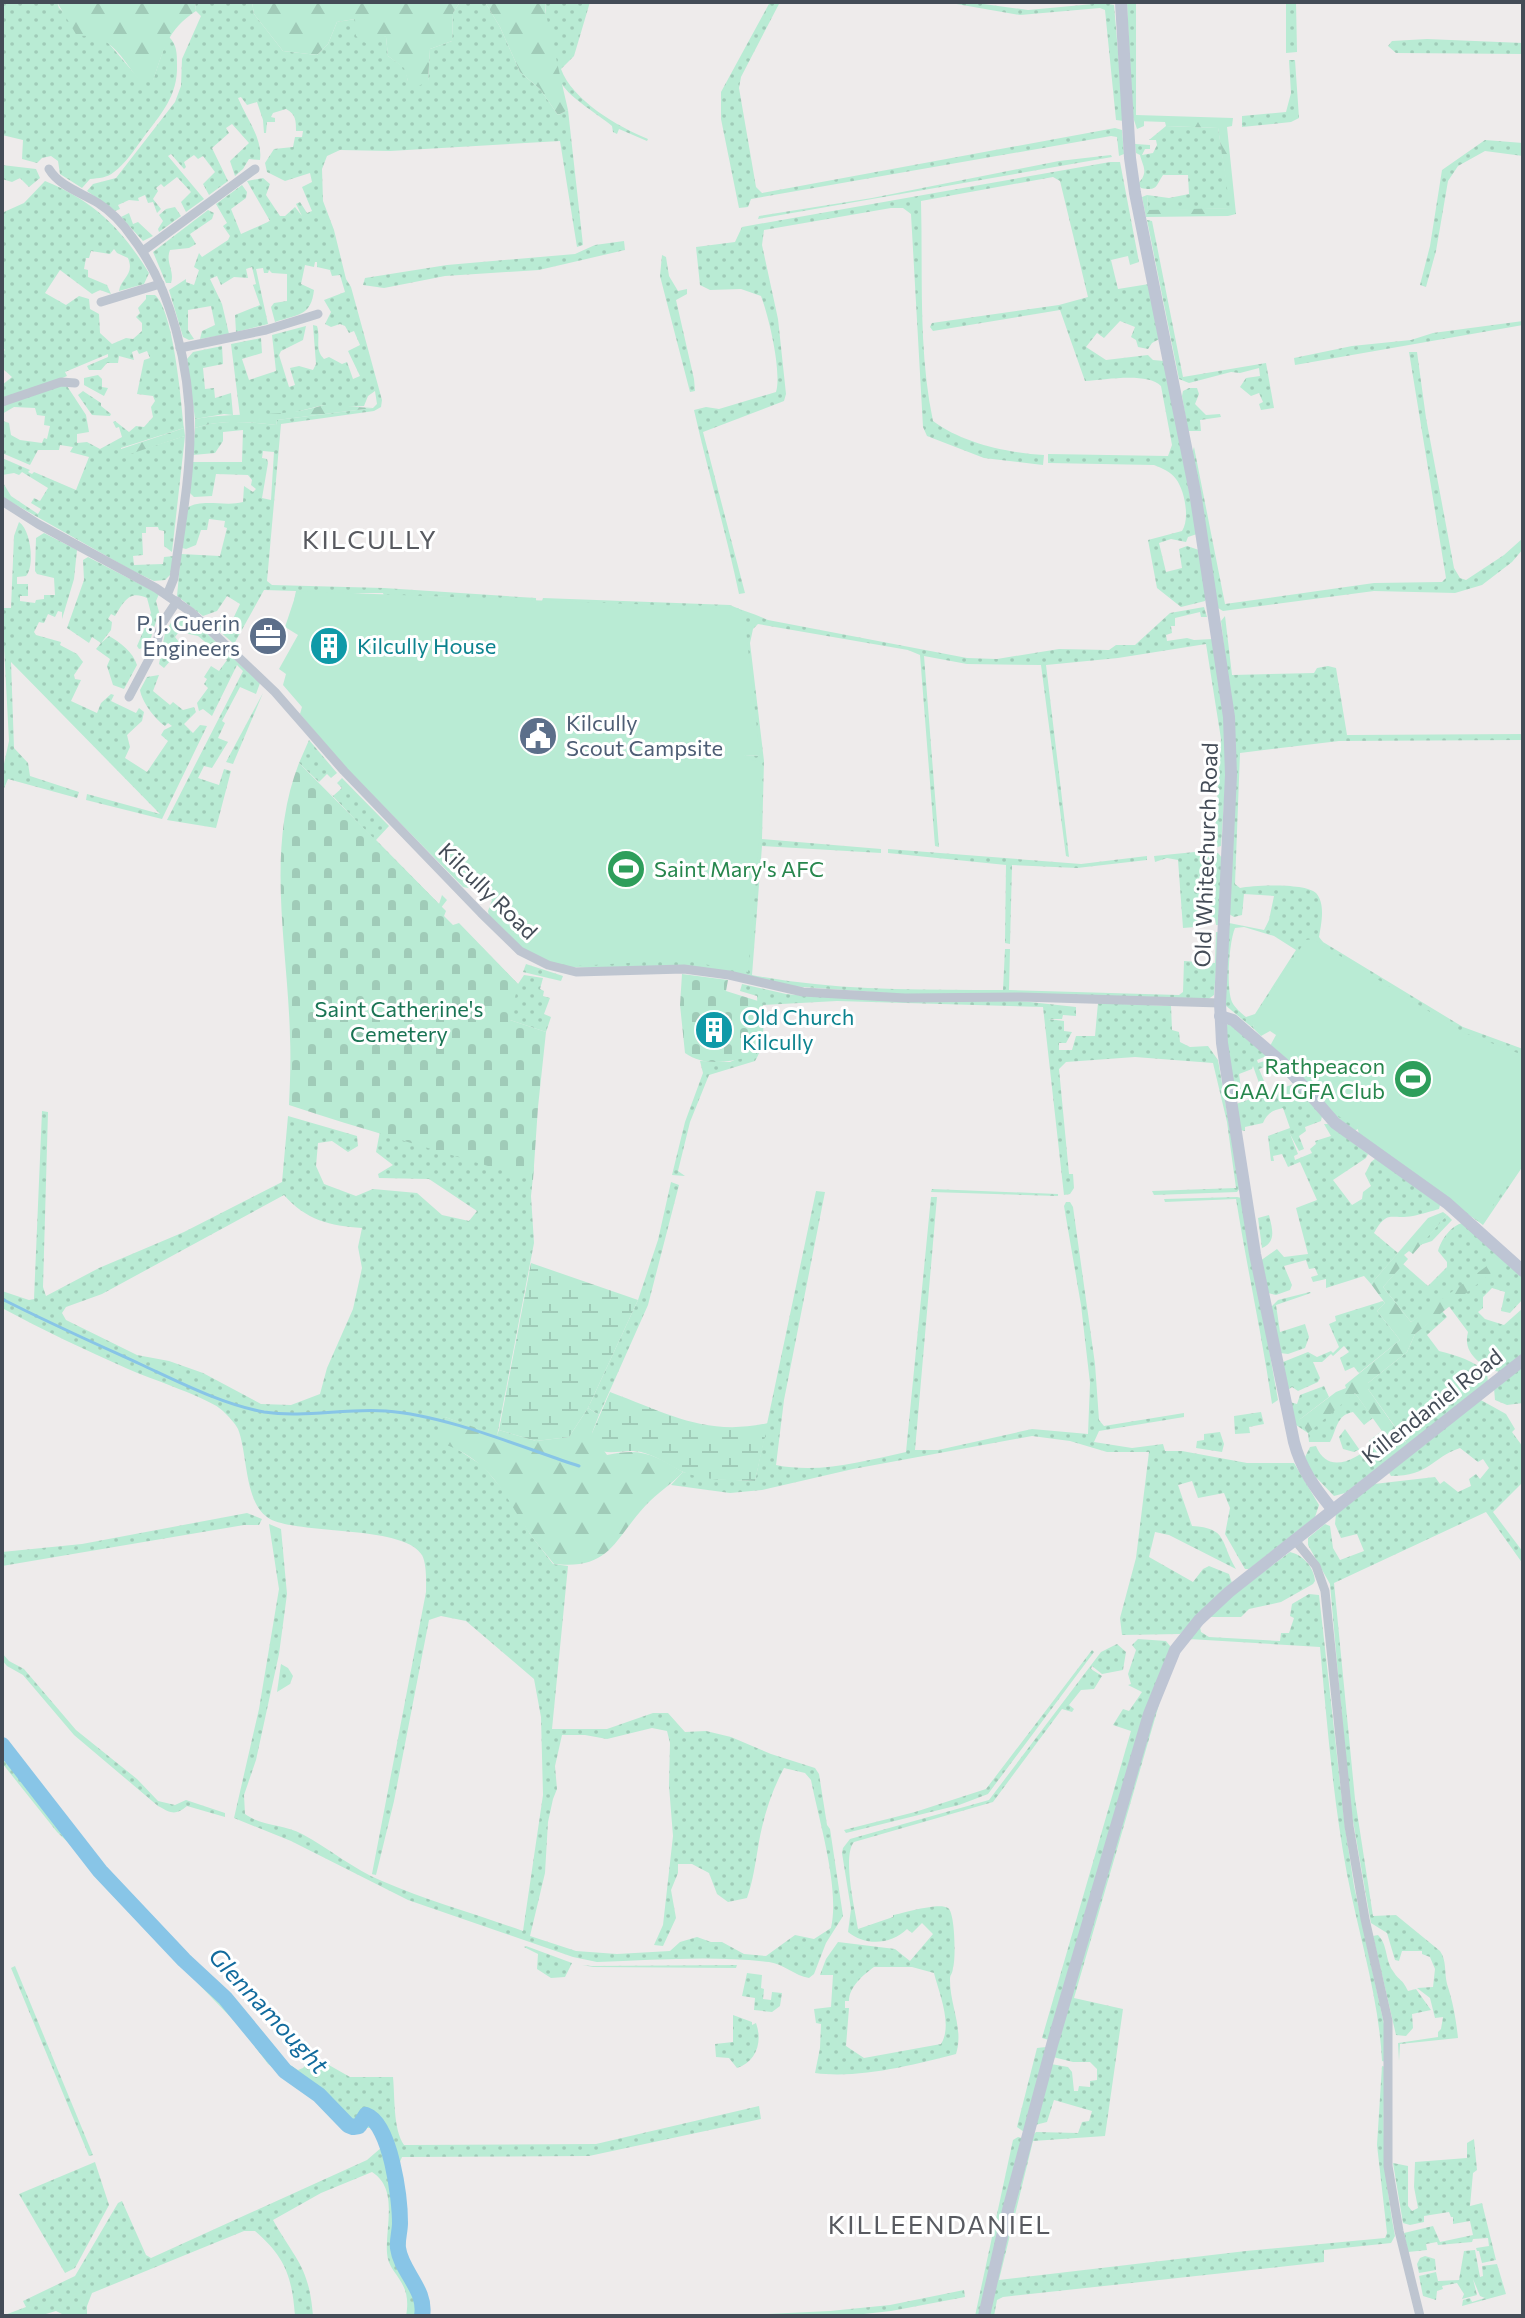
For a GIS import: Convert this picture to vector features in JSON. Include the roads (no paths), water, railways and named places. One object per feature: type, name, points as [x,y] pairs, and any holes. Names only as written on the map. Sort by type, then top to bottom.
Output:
[{"type":"street","name":"Old Whitechurch Road","points":[[1121,2],[1127,124],[1135,193],[1190,468],[1229,717],[1231,775],[1220,1010],[1224,1059],[1255,1254],[1294,1442],[1300,1463],[1332,1509]]},
{"type":"street","points":[[49,169],[58,180],[106,209],[143,251],[160,284],[180,348],[190,435],[174,578],[167,595]]},
{"type":"street","points":[[143,251],[255,169]]},
{"type":"street","points":[[101,302],[160,284]]},
{"type":"street","points":[[180,348],[266,330],[318,314]]},
{"type":"street","points":[[2,402],[61,382],[75,383]]},
{"type":"street","name":"Kilcully Road","points":[[2,501],[177,601],[221,638],[275,692],[344,771],[513,944],[527,956],[548,965],[576,972],[684,969],[729,975],[803,992],[905,998],[1021,997],[1220,1010]]},
{"type":"street","points":[[129,697],[153,653],[163,620],[177,601]]},
{"type":"street","points":[[1220,1010],[1283,1063],[1335,1123],[1447,1203],[1523,1271]]},
{"type":"street","name":"Killendaniel Road","points":[[984,2316],[1008,2210],[1052,2045],[1137,1752],[1175,1650],[1199,1620],[1294,1539],[1523,1360]]},
{"type":"street","points":[[1294,1539],[1316,1566],[1324,1584],[1349,1826],[1365,1919],[1388,2021],[1388,2166],[1399,2231],[1420,2316]]},
{"type":"waterway","points":[[2,1299],[185,1385],[248,1408],[279,1414],[371,1410],[409,1414],[483,1433],[579,1466]]},
{"type":"waterway","name":"Glennamought","points":[[2,1745],[100,1871],[184,1960],[225,1998],[285,2071],[319,2095],[348,2125],[359,2126],[366,2115],[375,2121],[388,2147],[396,2181],[400,2257],[421,2298],[422,2316]]},
{"type":"place","name":"P. J. Guerin Engineers","points":[[268,636]]},
{"type":"place","name":"Kilcully House","points":[[329,646]]},
{"type":"place","name":"Kilcully Scout Campsite","points":[[538,736]]},
{"type":"place","name":"Saint Mary's AFC","points":[[626,869]]},
{"type":"place","name":"Old Church Kilcully","points":[[714,1030]]},
{"type":"place","name":"Rathpeacon GAA/LGFA Club","points":[[1413,1079]]},
{"type":"district","name":"KILCULLY","points":[[370,540]]},
{"type":"district","name":"KILLEENDANIEL","points":[[940,2225]]},
{"type":"park label","name":"Saint Catherine's Cemetery","points":[[399,1022]]}]
